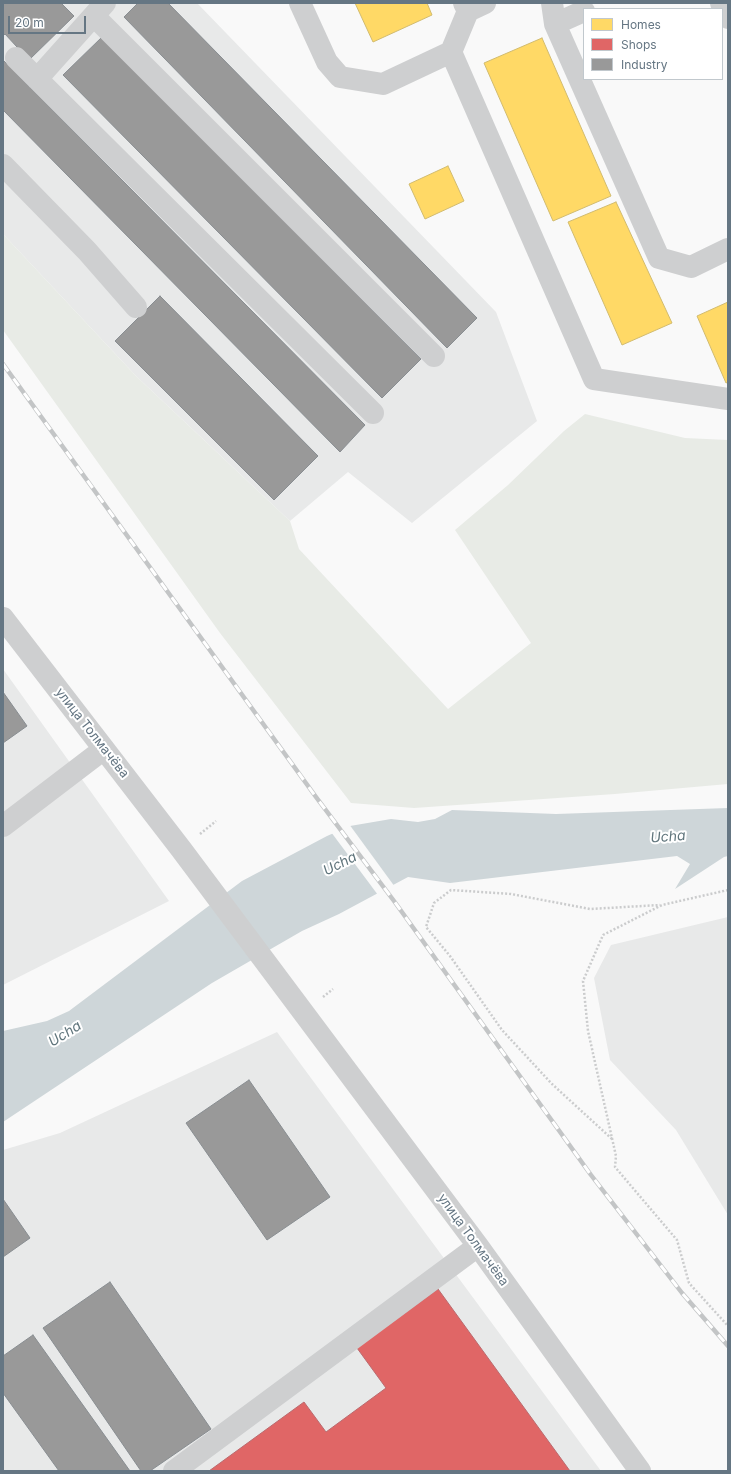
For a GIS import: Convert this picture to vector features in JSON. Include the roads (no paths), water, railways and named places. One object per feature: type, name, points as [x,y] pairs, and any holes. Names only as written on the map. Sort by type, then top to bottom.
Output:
[{"type":"street","points":[[300,3],[327,62],[340,77],[383,84],[451,52],[473,6]]},
{"type":"street","points":[[590,8],[601,3]]},
{"type":"street","points":[[721,3],[728,18]]},
{"type":"street","points":[[38,79],[99,9],[434,356]]},
{"type":"street","points":[[583,11],[553,13],[659,258],[690,267],[728,249]]},
{"type":"street","points":[[451,52],[594,379],[728,399]]},
{"type":"street","points":[[16,58],[373,413]]},
{"type":"street","points":[[3,164],[87,251],[136,307]]},
{"type":"street","name":"улица Толмачёва","points":[[3,618],[180,849],[478,1246],[640,1471]]},
{"type":"street","points":[[3,826],[104,749]]},
{"type":"street","points":[[174,1471],[478,1246]]},
{"type":"water","name":"Ucha","points":[[728,808],[728,856],[724,857],[675,889],[690,864],[677,856],[450,883],[408,877],[339,914],[302,931],[212,983],[3,1122],[3,1031],[47,1021],[69,1011],[242,881],[327,836],[350,826],[391,819],[418,822],[435,819],[452,810],[556,814]]},
{"type":"railway","points":[[3,364],[316,797],[394,901],[591,1175],[682,1293],[728,1346]]}]
